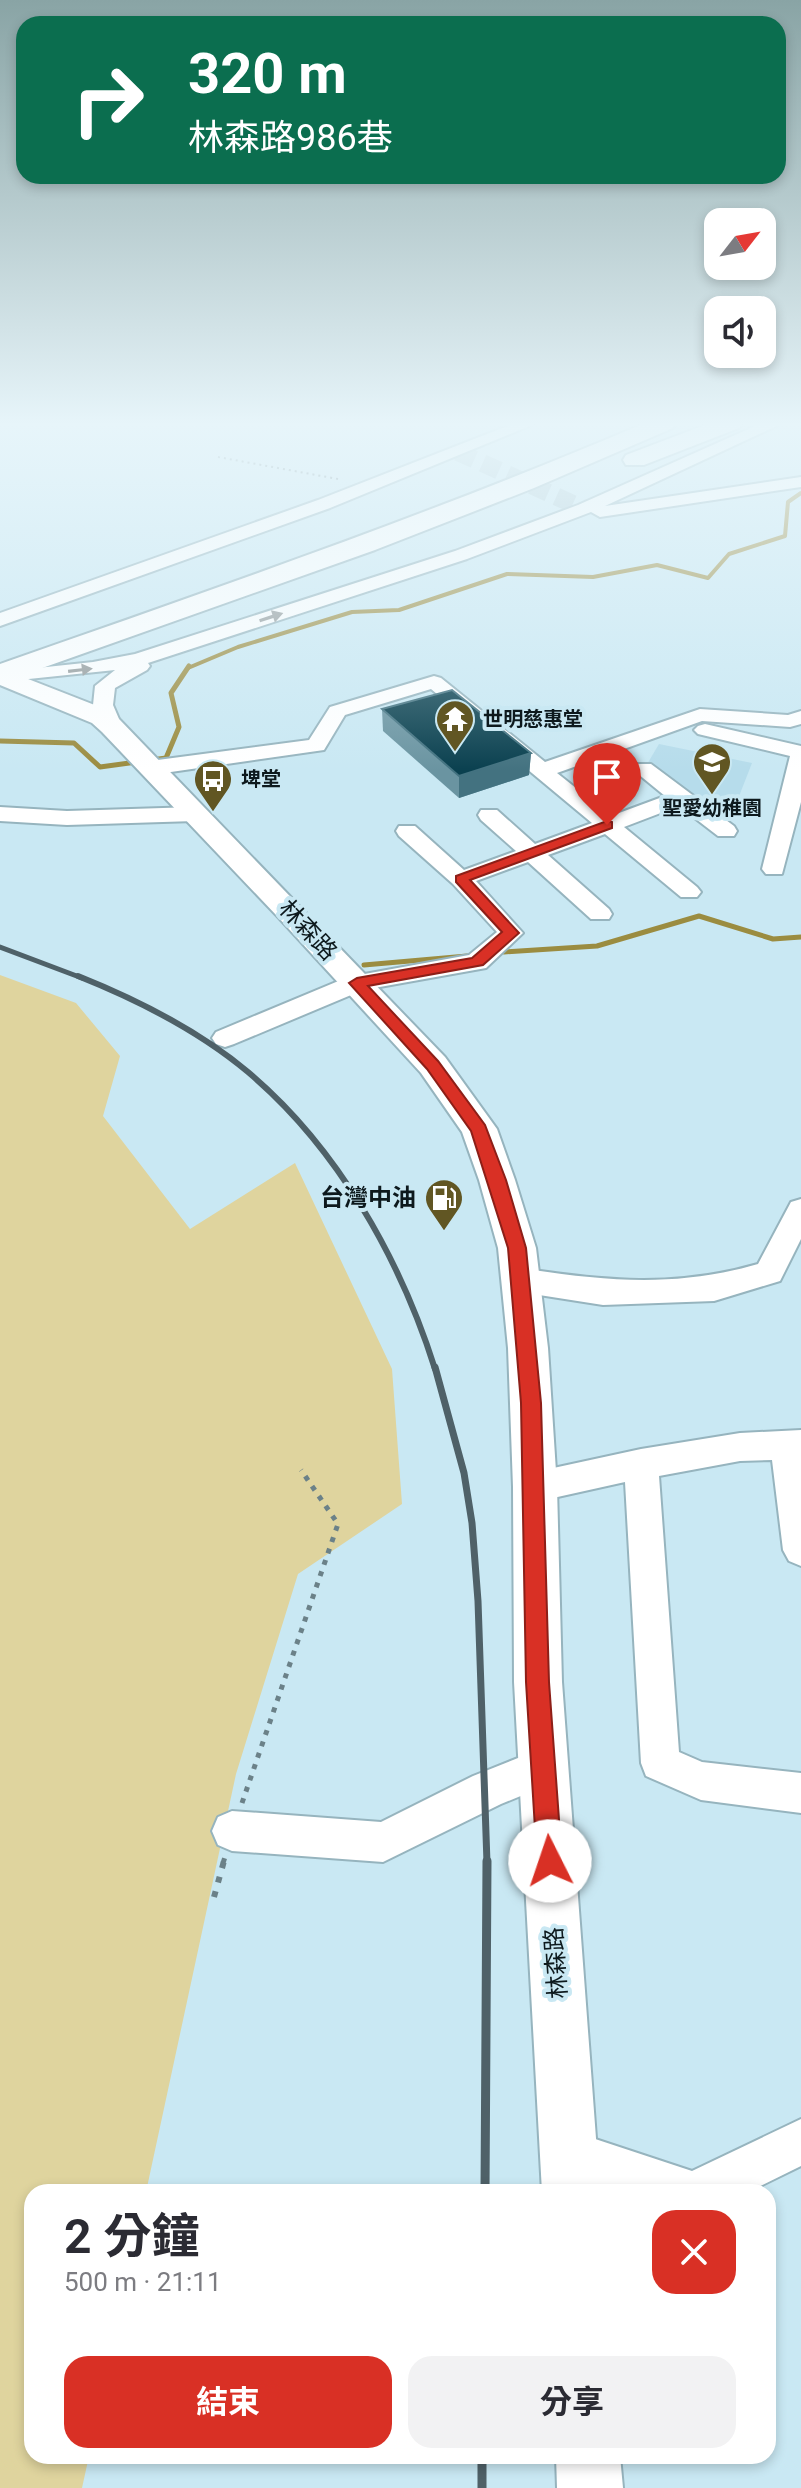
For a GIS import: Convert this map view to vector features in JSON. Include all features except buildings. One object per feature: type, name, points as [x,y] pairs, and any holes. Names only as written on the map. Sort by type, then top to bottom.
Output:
[{"type":"highway","points":[[13,664],[332,539]]},
{"type":"highway","points":[[140,626],[379,539]]},
{"type":"highway","points":[[13,664],[287,581],[409,539]]},
{"type":"main road","name":"林森路","points":[[13,664],[111,726],[433,1065],[479,1129],[517,1248],[528,1348],[535,1487],[538,1682],[570,2172]]},
{"type":"main road","points":[[588,2464],[590,2488]]},
{"type":"street","points":[[2,618],[223,539]]},
{"type":"street","points":[[13,664],[93,668],[139,659],[503,539]]},
{"type":"street","points":[[111,726],[103,705],[105,686],[125,672],[197,642]]},
{"type":"street","points":[[145,764],[316,745],[337,711],[434,682],[689,892]]},
{"type":"street","points":[[544,770],[700,715],[790,721],[801,717]]},
{"type":"street","points":[[676,723],[800,762],[774,869]]},
{"type":"street","points":[[643,769],[726,831]]},
{"type":"street","points":[[461,879],[681,798]]},
{"type":"street","points":[[0,814],[67,818],[195,814]]},
{"type":"street","points":[[489,815],[600,914]]},
{"type":"street","points":[[225,1038],[357,983],[477,962],[511,933],[461,879],[407,831]]},
{"type":"street","points":[[520,1280],[603,1293],[714,1289],[769,1273],[801,1210]]},
{"type":"street","points":[[535,1487],[641,1463],[749,1446],[794,1446],[801,1550]]},
{"type":"street","points":[[641,1463],[660,1763],[701,1781],[801,1793]]},
{"type":"street","points":[[232,1831],[383,1842],[487,1790],[543,1767]]},
{"type":"street","points":[[714,2184],[801,2142]]},
{"type":"street","points":[[570,2172],[641,2184]]},
{"type":"path","points":[[214,1897],[232,1831],[338,1524],[301,1470]]},
{"type":"shaded area","name":"聖愛幼稚園","points":[[659,744],[752,763],[727,827],[646,766]]},
{"type":"shaded area","points":[[0,975],[76,1003],[120,1056],[103,1116],[190,1229],[295,1163],[392,1369],[402,1504],[298,1574],[236,1774],[148,2184],[24,2184],[24,2464],[87,2464],[82,2488],[0,2488]]},
{"type":"waterway","points":[[188,668],[238,647],[352,612],[399,610],[507,574],[593,577],[657,565],[708,578],[729,554],[775,539]]},
{"type":"waterway","points":[[0,741],[74,743],[100,767],[166,758],[179,727],[171,693],[189,666]]},
{"type":"waterway","points":[[504,952],[597,946],[699,916],[773,939],[801,937]]},
{"type":"waterway","points":[[364,965],[467,956]]},
{"type":"railway","points":[[0,947],[82,978]]},
{"type":"railway","points":[[78,976],[145,1006],[209,1043],[248,1072],[310,1134],[362,1207],[384,1246],[404,1286],[435,1369]]},
{"type":"railway","points":[[435,1367],[464,1473],[472,1523],[478,1601],[487,1863]]},
{"type":"railway","points":[[485,2184],[487,1863]]},
{"type":"railway","points":[[482,2464],[482,2488]]},
{"type":"place","name":"世明慈惠堂","points":[[455,753]]},
{"type":"place","name":"聖愛幼稚園","points":[[712,796]]},
{"type":"place","name":"埤堂","points":[[213,813]]},
{"type":"place","name":"台灣中油","points":[[444,1232]]},
{"type":"route","points":[[550,1861],[538,1682],[531,1403],[517,1248],[479,1129],[433,1065],[357,983],[477,962],[511,933],[461,879],[607,825]]}]
